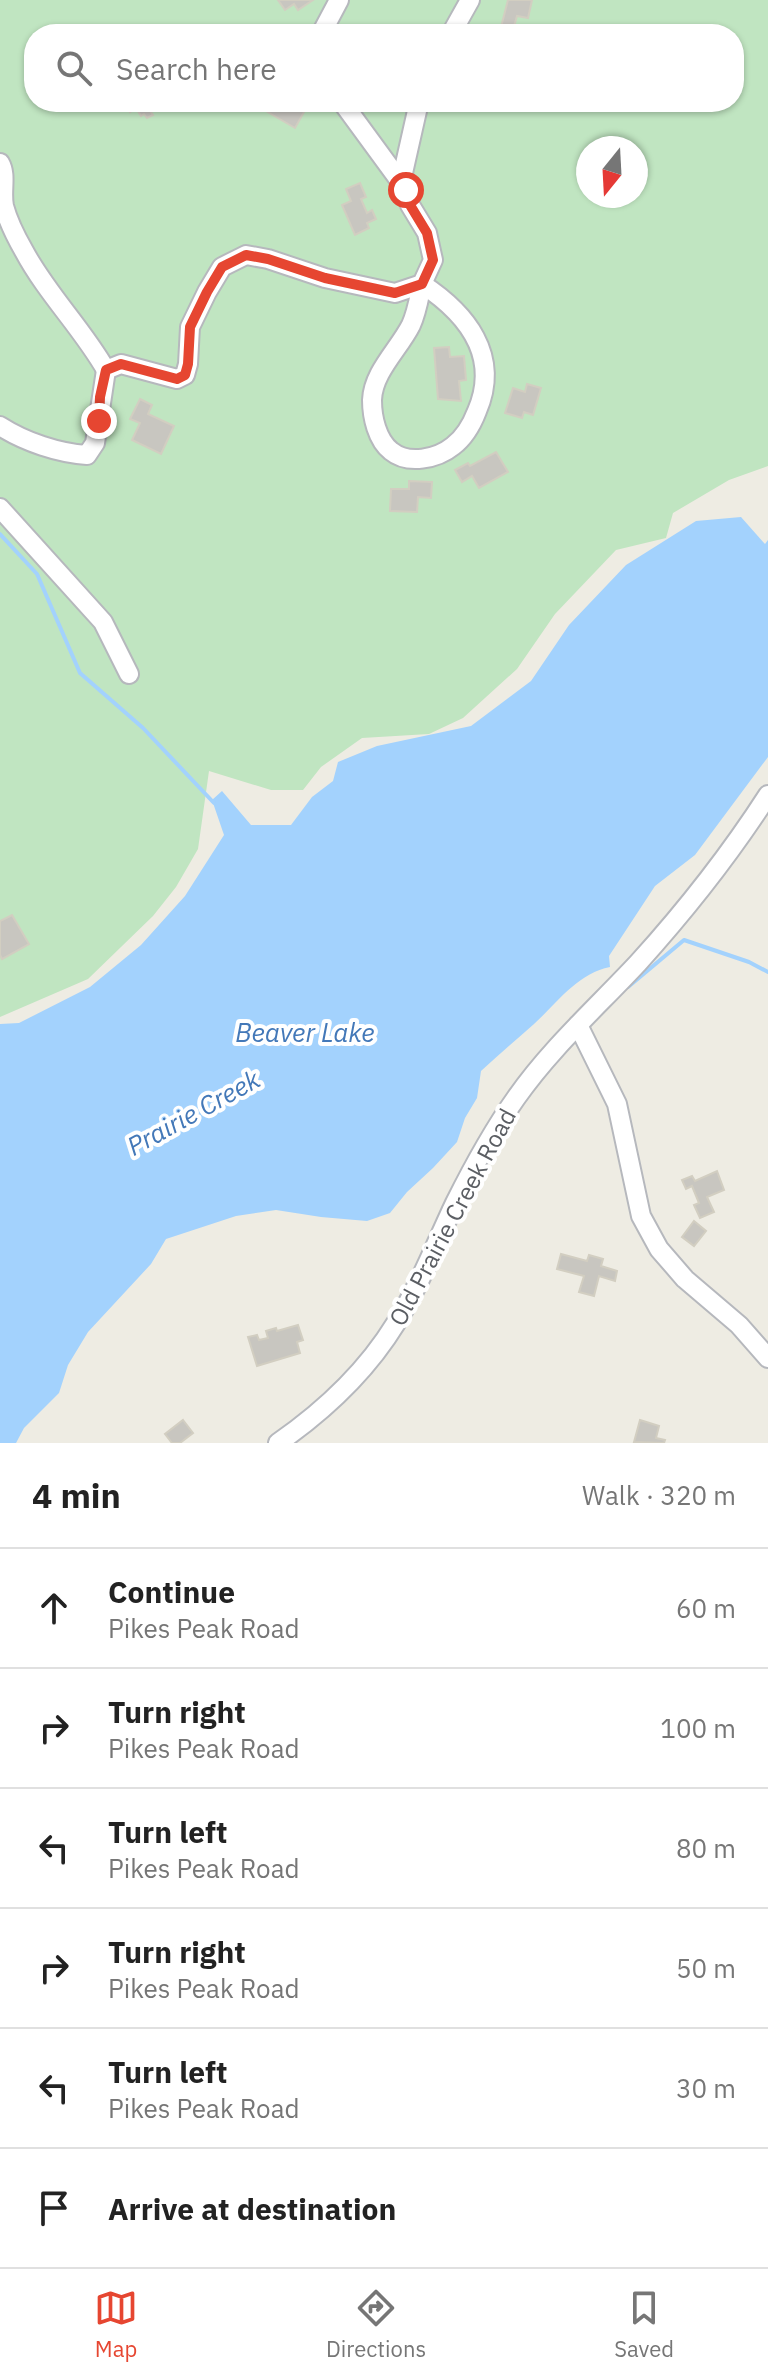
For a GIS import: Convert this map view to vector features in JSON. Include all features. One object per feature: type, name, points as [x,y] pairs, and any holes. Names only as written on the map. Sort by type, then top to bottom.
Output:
[{"type":"street","points":[[326,24],[339,0]]},
{"type":"street","points":[[457,24],[470,0]]},
{"type":"street","points":[[349,112],[406,190]]},
{"type":"street","points":[[417,112],[403,173],[410,205],[427,233],[433,260],[422,284],[411,326],[382,370],[372,398],[375,428],[391,451],[412,459],[434,457],[454,446],[470,426],[481,402],[485,375],[481,348],[470,326],[422,284]]},
{"type":"street","points":[[0,163],[4,170],[1,194],[9,221],[42,283],[106,370],[95,443],[87,455],[67,454],[0,426]]},
{"type":"street","points":[[106,370],[121,364],[177,379],[185,375],[190,327],[207,292],[222,267],[246,255],[325,278],[395,293],[422,284]]},
{"type":"street","points":[[0,508],[103,622],[129,674]]},
{"type":"street","name":"Old Prairie Creek Road","points":[[278,1443],[338,1396],[379,1349],[408,1303],[455,1203],[515,1099],[554,1050],[639,962],[679,915],[717,868],[768,795]]},
{"type":"street","points":[[578,1025],[617,1104],[641,1216],[659,1249],[685,1279],[739,1325],[768,1358]]},
{"type":"green space","points":[[0,0],[768,0],[768,466],[729,480],[673,513],[666,538],[616,550],[555,614],[517,669],[463,718],[429,734],[362,738],[321,767],[303,790],[271,790],[209,771],[198,849],[176,887],[153,916],[88,979],[0,1017]]},
{"type":"water","name":"Beaver Lake","points":[[741,517],[765,544],[768,540],[768,757],[695,855],[655,886],[609,956],[610,967],[578,982],[481,1071],[477,1098],[465,1118],[457,1142],[390,1213],[367,1221],[276,1210],[236,1216],[166,1239],[151,1264],[88,1332],[68,1365],[59,1393],[24,1428],[16,1443],[0,1443],[0,1024],[19,1023],[90,987],[141,945],[185,896],[224,835],[212,800],[222,791],[251,825],[291,825],[312,797],[333,781],[338,762],[377,746],[471,726],[531,681],[569,625],[626,565],[696,521]]},
{"type":"building","points":[[278,0],[313,0],[298,10],[294,4],[285,10]]},
{"type":"building","points":[[508,0],[532,0],[528,18],[517,16],[515,24],[502,24]]},
{"type":"building","points":[[138,112],[151,112],[153,115],[147,118],[144,114],[141,116]]},
{"type":"building","points":[[268,112],[304,112],[295,128]]},
{"type":"building","points":[[360,183],[366,197],[361,199],[367,213],[372,210],[376,219],[367,223],[369,228],[355,235],[342,205],[351,201],[346,189]]},
{"type":"building","points":[[449,347],[450,357],[464,356],[466,380],[459,381],[461,401],[438,399],[434,348]]},
{"type":"building","points":[[527,384],[541,388],[533,415],[524,412],[522,418],[505,413],[513,388],[525,392]]},
{"type":"building","points":[[140,399],[152,405],[148,414],[174,426],[161,454],[132,440],[140,423],[130,419]]},
{"type":"building","points":[[496,452],[508,472],[479,488],[472,476],[462,482],[455,470]]},
{"type":"building","points":[[409,481],[432,482],[431,498],[418,497],[417,512],[390,511],[391,489],[409,489]]},
{"type":"building","points":[[12,915],[29,944],[2,959],[0,921]]},
{"type":"building","points":[[717,1171],[724,1190],[707,1197],[714,1212],[700,1218],[694,1205],[699,1203],[692,1186],[686,1189],[682,1180],[692,1176],[695,1181]]},
{"type":"building","points":[[694,1221],[706,1231],[694,1246],[682,1237]]},
{"type":"building","points":[[561,1254],[587,1261],[589,1255],[603,1259],[601,1266],[617,1271],[615,1281],[599,1276],[594,1296],[579,1292],[584,1276],[557,1269]]},
{"type":"building","points":[[298,1325],[303,1340],[297,1342],[300,1353],[257,1366],[248,1337],[257,1335],[259,1340],[268,1338],[266,1331]]},
{"type":"building","points":[[183,1420],[193,1433],[180,1443],[172,1443],[165,1434]]},
{"type":"building","points":[[640,1420],[659,1426],[656,1438],[665,1440],[664,1443],[634,1442]]},
{"type":"waterway","points":[[0,534],[37,574],[80,673],[143,728],[214,803]]},
{"type":"waterway","points":[[628,987],[684,940],[749,962],[768,972]]},
{"type":"route","points":[[99,421],[106,370],[121,364],[177,379],[185,375],[190,327],[207,292],[222,267],[246,255],[325,278],[395,293],[422,284],[433,260],[427,233],[410,205],[406,190]]},
{"type":"water label","name":"Prairie Creek","points":[[193,1112]]}]
